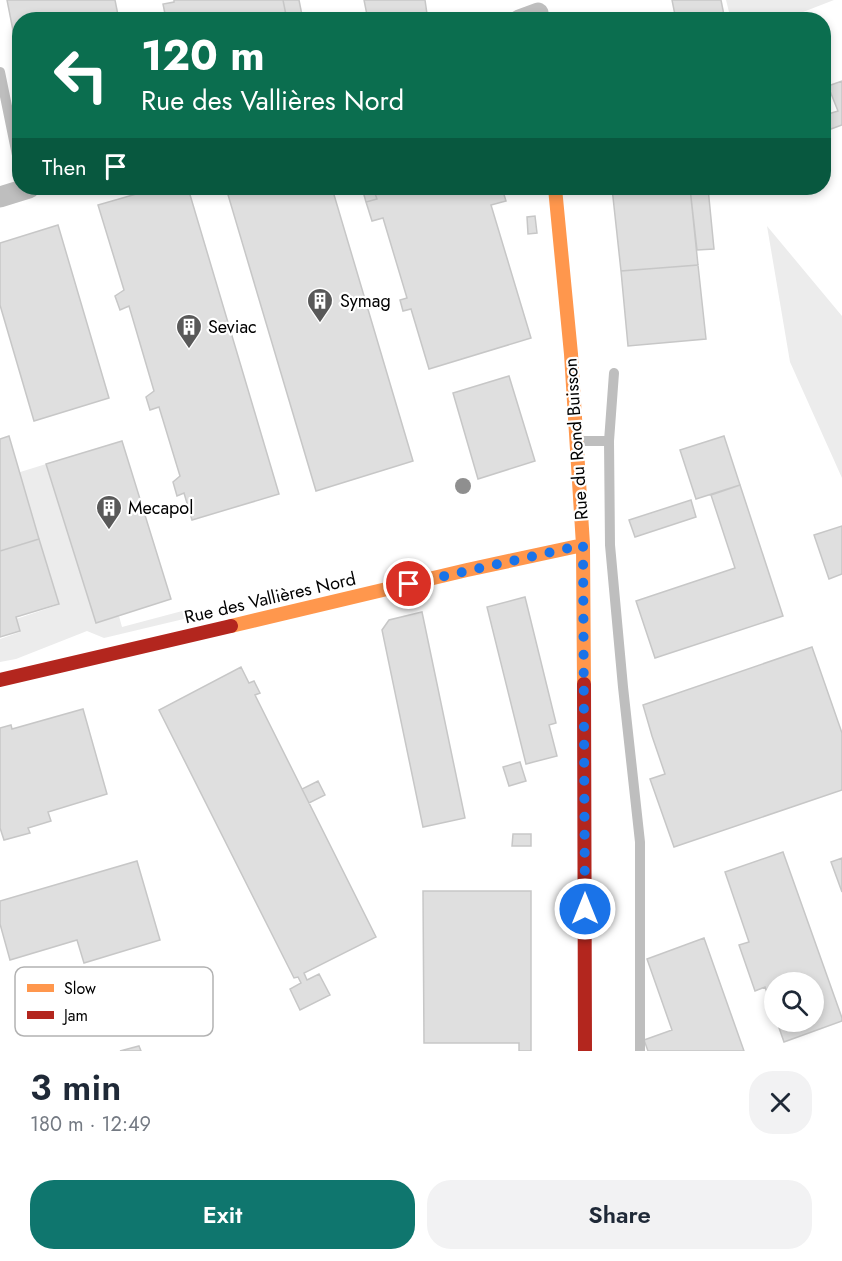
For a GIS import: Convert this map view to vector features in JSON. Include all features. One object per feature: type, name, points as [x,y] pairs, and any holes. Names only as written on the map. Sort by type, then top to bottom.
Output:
[{"type":"street","name":"Rue du Rond Buisson","points":[[556,195],[571,354],[576,441],[597,545],[585,744],[585,1051]]},
{"type":"street","name":"Rue des Vallières Nord","points":[[0,680],[467,570],[597,545]]},
{"type":"lane","points":[[0,72],[12,128]]},
{"type":"lane","points":[[614,373],[597,545],[623,687],[640,842],[640,1051]]},
{"type":"lane","points":[[576,441],[609,441]]},
{"type":"shaded area","points":[[726,0],[834,0],[803,12],[729,12]]},
{"type":"shaded area","points":[[767,226],[842,316],[842,478],[790,362]]},
{"type":"shaded area","points":[[46,464],[96,623],[119,616],[122,627],[186,610],[188,618],[104,638],[87,631],[16,659],[0,662],[0,639],[20,632],[16,619],[58,605],[17,473]]},
{"type":"building","points":[[7,0],[115,0],[117,12],[12,12],[12,25]]},
{"type":"building","points":[[174,0],[283,0],[285,12],[165,12],[163,4],[174,2]]},
{"type":"building","points":[[283,0],[299,0],[301,12],[285,12]]},
{"type":"building","points":[[364,0],[425,0],[427,12],[366,12]]},
{"type":"building","points":[[672,0],[721,0],[723,12],[674,12]]},
{"type":"building","points":[[842,81],[842,125],[831,129],[831,113],[838,111],[831,94],[831,85]]},
{"type":"building","name":"Seviac","points":[[133,195],[190,195],[279,494],[192,520],[184,493],[177,496],[173,482],[180,476],[159,407],[150,410],[146,397],[154,391],[129,306],[120,310],[115,296],[124,290],[98,205]]},
{"type":"building","name":"Symag","points":[[228,195],[334,195],[413,461],[316,491]]},
{"type":"building","points":[[364,195],[376,195],[377,199],[366,202]]},
{"type":"building","points":[[376,195],[504,195],[506,201],[491,205],[531,338],[429,369],[411,309],[403,311],[400,300],[407,298],[383,218],[372,221],[366,202],[377,199]]},
{"type":"building","points":[[613,195],[691,195],[698,265],[621,271]]},
{"type":"building","points":[[691,195],[709,195],[714,249],[697,250]]},
{"type":"building","points":[[535,216],[537,233],[528,234],[527,217]]},
{"type":"building","points":[[58,225],[109,398],[34,421],[0,305],[0,243]]},
{"type":"building","points":[[698,265],[706,339],[628,346],[621,271]]},
{"type":"building","points":[[509,376],[535,461],[478,479],[453,393]]},
{"type":"building","points":[[9,436],[39,539],[0,551],[0,439]]},
{"type":"building","points":[[724,436],[740,485],[696,499],[680,450]]},
{"type":"building","name":"Mecapol","points":[[122,441],[171,599],[96,623],[46,464]]},
{"type":"building","points":[[740,485],[783,616],[655,658],[636,601],[735,568],[711,495]]},
{"type":"building","points":[[691,500],[696,517],[635,537],[629,520]]},
{"type":"building","points":[[842,526],[842,574],[829,579],[814,535]]},
{"type":"building","points":[[39,539],[59,604],[16,617],[20,631],[0,637],[0,551]]},
{"type":"building","points":[[525,597],[556,723],[549,725],[557,756],[526,764],[487,607]]},
{"type":"building","points":[[422,612],[465,818],[423,827],[382,630],[389,620]]},
{"type":"building","points":[[812,647],[842,733],[842,790],[674,847],[650,779],[665,774],[643,705]]},
{"type":"building","points":[[241,667],[249,683],[254,681],[260,693],[255,695],[376,937],[304,973],[307,980],[319,974],[330,995],[300,1010],[290,989],[301,983],[298,977],[294,978],[159,710]]},
{"type":"building","points":[[83,709],[107,794],[48,812],[51,821],[28,828],[30,833],[4,840],[0,828],[0,728],[11,725],[12,729]]},
{"type":"building","points":[[520,762],[526,781],[509,786],[503,767]]},
{"type":"building","points":[[318,781],[325,795],[309,803],[302,789]]},
{"type":"building","points":[[513,834],[531,834],[531,846],[512,846]]},
{"type":"building","points":[[783,852],[842,1021],[824,1028],[824,972],[764,972],[764,987],[755,991],[739,945],[749,942],[725,872]]},
{"type":"building","points":[[842,858],[842,892],[831,862]]},
{"type":"building","points":[[137,861],[160,940],[84,963],[77,940],[10,960],[0,924],[0,901]]},
{"type":"building","points":[[423,891],[531,891],[531,1051],[519,1051],[519,1043],[424,1043]]},
{"type":"building","points":[[704,938],[744,1051],[648,1051],[644,1040],[672,1030],[647,959]]},
{"type":"building","points":[[780,1032],[812,1032],[784,1042]]},
{"type":"building","points":[[139,1046],[141,1051],[120,1051]]},
{"type":"traffic: slow","points":[[556,195],[571,354],[583,545],[584,684]]},
{"type":"traffic: slow","points":[[231,626],[583,545]]},
{"type":"traffic: jam","points":[[0,680],[231,626]]},
{"type":"traffic: jam","points":[[584,684],[585,1051]]},
{"type":"place","name":"Symag","points":[[320,324]]},
{"type":"place","name":"Seviac","points":[[189,350]]},
{"type":"place","name":"Mecapol","points":[[109,531]]},
{"type":"route","points":[[409,584],[583,545],[585,909]]}]
